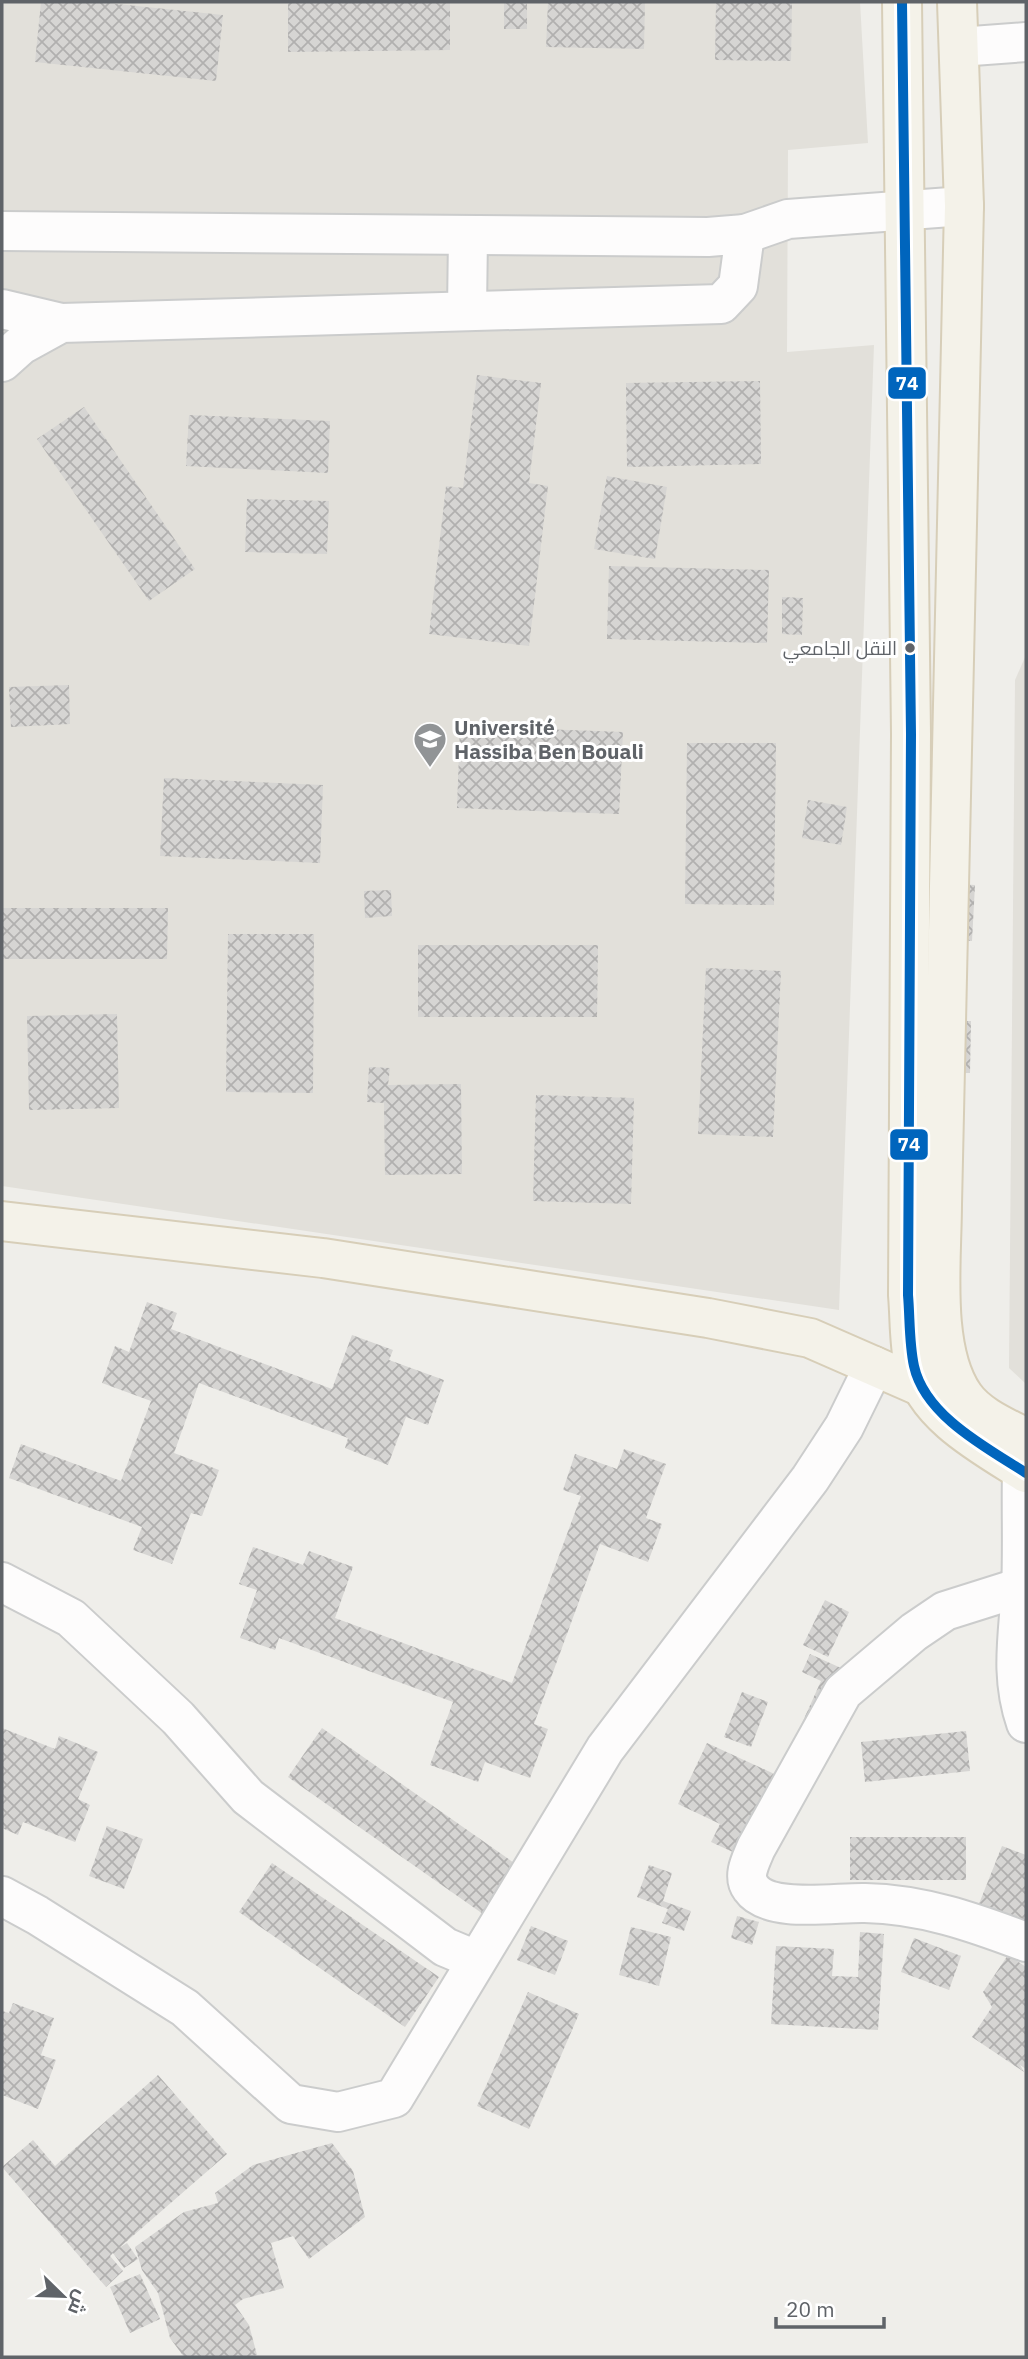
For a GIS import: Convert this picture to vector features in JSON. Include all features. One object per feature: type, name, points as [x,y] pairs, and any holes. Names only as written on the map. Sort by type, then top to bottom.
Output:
[{"type":"main road","points":[[902,2],[911,734],[908,1295],[914,1367],[922,1387],[946,1418],[990,1451],[1025,1459]]},
{"type":"main road","points":[[957,2],[964,206],[942,1204],[942,1333],[950,1368],[964,1397],[990,1419],[1025,1459]]},
{"type":"main road","points":[[2,1221],[323,1258],[708,1318],[810,1338],[922,1387],[964,1397]]},
{"type":"street","points":[[958,47],[1026,42]]},
{"type":"street","points":[[2,231],[708,237],[745,234],[788,219],[964,206]]},
{"type":"street","points":[[2,309],[61,323],[721,304],[738,286],[745,234]]},
{"type":"street","points":[[467,311],[468,235]]},
{"type":"street","points":[[2,362],[21,345],[61,323]]},
{"type":"street","points":[[2,1896],[37,1914],[185,2008],[291,2104],[338,2112],[394,2098],[605,1749],[810,1479],[844,1427],[874,1366]]},
{"type":"street","points":[[1025,1459],[1024,1588],[1015,1669],[1019,1703],[1026,1723]]},
{"type":"street","points":[[2,1582],[71,1618],[178,1718],[248,1797],[445,1947],[476,1961]]},
{"type":"street","points":[[1024,1588],[945,1611],[914,1632],[843,1692],[756,1848],[746,1875],[751,1889],[763,1898],[779,1904],[865,1903],[922,1908],[963,1918],[1026,1942]]},
{"type":"shaded area","name":"Université Hassiba Ben Bouali","points":[[2,2],[860,2],[868,143],[788,150],[787,352],[874,345],[839,1310],[2,1186]]},
{"type":"shaded area","points":[[1026,655],[1026,1384],[1009,1368],[1015,680]]},
{"type":"building","points":[[41,2],[98,2],[223,15],[216,81],[35,62]]},
{"type":"building","points":[[288,2],[450,2],[450,50],[288,52]]},
{"type":"building","points":[[504,2],[527,2],[527,29],[504,29]]},
{"type":"building","points":[[548,2],[645,2],[644,49],[546,47]]},
{"type":"building","points":[[716,2],[792,2],[791,61],[715,60]]},
{"type":"building","points":[[477,375],[541,383],[529,483],[548,486],[529,646],[429,634],[446,486],[463,488]]},
{"type":"building","points":[[760,381],[761,464],[627,467],[626,383]]},
{"type":"building","points":[[84,407],[195,569],[149,601],[37,439]]},
{"type":"building","points":[[189,415],[330,421],[328,473],[186,466]]},
{"type":"building","points":[[607,476],[667,487],[655,559],[594,549]]},
{"type":"building","points":[[247,499],[329,501],[327,554],[245,552]]},
{"type":"building","points":[[609,566],[769,570],[767,643],[607,639]]},
{"type":"building","points":[[782,597],[803,598],[802,635],[782,634]]},
{"type":"building","points":[[69,685],[70,724],[11,727],[9,687]]},
{"type":"building","points":[[460,726],[623,732],[619,814],[457,808]]},
{"type":"building","points":[[687,743],[776,743],[774,905],[685,904]]},
{"type":"building","points":[[164,778],[323,785],[320,863],[160,856]]},
{"type":"building","points":[[808,800],[847,807],[841,845],[802,838]]},
{"type":"building","points":[[959,884],[975,885],[972,941],[955,940]]},
{"type":"building","points":[[391,890],[392,916],[365,918],[364,891]]},
{"type":"building","points":[[2,908],[168,908],[167,959],[2,959]]},
{"type":"building","points":[[228,934],[314,934],[313,1093],[226,1092]]},
{"type":"building","points":[[418,945],[598,945],[597,1017],[418,1017]]},
{"type":"building","points":[[706,968],[781,971],[773,1137],[698,1134]]},
{"type":"building","points":[[117,1014],[119,1108],[29,1110],[27,1016]]},
{"type":"building","points":[[954,1021],[971,1021],[970,1073],[954,1073]]},
{"type":"building","points":[[369,1067],[390,1068],[388,1085],[461,1084],[462,1174],[385,1175],[384,1103],[367,1102]]},
{"type":"building","points":[[536,1095],[634,1098],[631,1204],[533,1201]]},
{"type":"building","points":[[147,1302],[177,1313],[171,1329],[332,1389],[352,1335],[393,1350],[389,1360],[444,1380],[428,1425],[406,1417],[388,1465],[345,1448],[348,1438],[199,1383],[174,1453],[219,1470],[202,1516],[191,1513],[172,1564],[133,1550],[142,1527],[9,1478],[21,1444],[121,1481],[151,1401],[102,1383],[115,1346],[129,1352]]},
{"type":"building","points":[[624,1449],[666,1464],[646,1518],[662,1524],[648,1562],[600,1544],[534,1724],[548,1729],[530,1778],[485,1762],[478,1782],[430,1765],[453,1702],[279,1638],[275,1650],[240,1638],[257,1590],[239,1584],[253,1547],[303,1565],[309,1551],[353,1567],[335,1618],[512,1683],[581,1496],[563,1490],[575,1454],[617,1469]]},
{"type":"building","points":[[825,1600],[849,1612],[828,1657],[803,1645]]},
{"type":"building","points":[[810,1654],[841,1668],[801,1758],[789,1752],[821,1681],[802,1672]]},
{"type":"building","points":[[742,1692],[768,1702],[751,1747],[724,1737]]},
{"type":"building","points":[[2,1728],[55,1749],[59,1736],[98,1752],[78,1799],[90,1805],[75,1842],[23,1822],[18,1835],[2,1828]]},
{"type":"building","points":[[322,1728],[517,1865],[483,1914],[288,1777]]},
{"type":"building","points":[[966,1731],[970,1771],[865,1782],[861,1742]]},
{"type":"building","points":[[707,1743],[783,1778],[746,1858],[711,1842],[720,1824],[678,1804]]},
{"type":"building","points":[[107,1826],[143,1839],[124,1889],[89,1876]]},
{"type":"building","points":[[850,1837],[966,1837],[966,1880],[850,1880]]},
{"type":"building","points":[[1002,1846],[1026,1855],[1026,1941],[973,1919]]},
{"type":"building","points":[[272,1863],[439,1977],[405,2027],[239,1912]]},
{"type":"building","points":[[649,1865],[672,1873],[663,1901],[691,1911],[684,1931],[662,1923],[668,1909],[637,1897]]},
{"type":"building","points":[[737,1916],[759,1922],[752,1945],[731,1938]]},
{"type":"building","points":[[531,1926],[568,1941],[555,1975],[517,1960]]},
{"type":"building","points":[[631,1927],[671,1937],[659,1986],[619,1975]]},
{"type":"building","points":[[860,1932],[884,1934],[878,2030],[771,2024],[776,1946],[834,1949],[832,1976],[858,1977]]},
{"type":"building","points":[[914,1938],[961,1956],[949,1990],[901,1972]]},
{"type":"building","points":[[1008,1955],[1026,1967],[1026,2069],[1020,2065],[1024,2072],[972,2037],[992,2007],[983,1992]]},
{"type":"building","points":[[528,1992],[579,2014],[529,2129],[477,2106]]},
{"type":"building","points":[[13,2003],[54,2018],[41,2055],[56,2060],[38,2109],[2,2095],[2,2011],[9,2013]]},
{"type":"building","points":[[158,2075],[227,2154],[119,2248],[127,2243],[138,2259],[124,2268],[113,2253],[110,2256],[123,2271],[106,2287],[2,2167],[33,2140],[55,2166]]},
{"type":"building","points":[[332,2143],[353,2171],[365,2217],[309,2259],[293,2236],[271,2243],[284,2288],[243,2299],[235,2305],[249,2325],[257,2355],[184,2357],[170,2338],[158,2293],[142,2270],[135,2247],[184,2212],[218,2203],[215,2193],[253,2165]]},
{"type":"building","points":[[140,2274],[160,2319],[130,2333],[110,2287]]},
{"type":"transit line","name":"74","points":[[902,2],[911,734],[910,1339],[920,1384],[931,1400],[960,1429],[1026,1473]]},
{"type":"place","name":"النقل الجامعي","points":[[910,648]]},
{"type":"place","name":"Université Hassiba Ben Bouali","points":[[430,769]]}]
